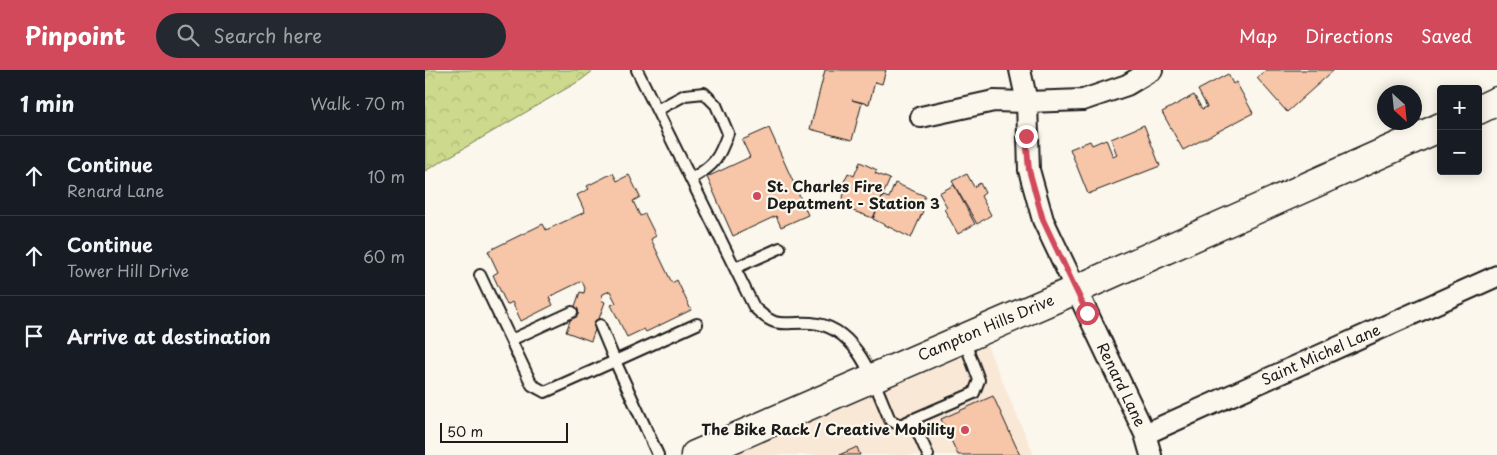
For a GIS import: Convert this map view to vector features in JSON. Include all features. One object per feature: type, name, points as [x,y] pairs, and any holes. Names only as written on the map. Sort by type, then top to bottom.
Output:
[{"type":"street","name":"Renard Lane","points":[[1020,70],[1027,102],[1029,170],[1043,220],[1145,434],[1151,455]]},
{"type":"street","points":[[921,117],[994,100],[1027,102],[1083,100],[1127,85],[1152,70]]},
{"type":"street","points":[[1482,108],[1497,102]]},
{"type":"street","name":"Campton Hills Drive","points":[[695,455],[1075,290],[1437,129]]},
{"type":"street","name":"Saint Michel Lane","points":[[1145,434],[1497,276]]},
{"type":"lane","points":[[637,70],[754,307],[767,320],[779,324],[811,323],[828,326],[849,342],[859,354],[890,420],[900,425],[975,393],[979,380],[963,337]]},
{"type":"lane","points":[[657,110],[685,95],[704,93],[716,105],[728,133],[722,150],[710,168],[691,178]]},
{"type":"lane","points":[[735,268],[780,248]]},
{"type":"lane","points":[[480,275],[532,385],[545,392],[697,324]]},
{"type":"lane","points":[[511,340],[572,312]]},
{"type":"lane","points":[[600,325],[658,455]]},
{"type":"lane","points":[[913,419],[928,455]]},
{"type":"shaded area","points":[[983,336],[1034,455],[714,455]]},
{"type":"green space","points":[[425,70],[594,70],[581,80],[425,171]]},
{"type":"building","points":[[825,70],[886,70],[882,84],[875,82],[869,104],[852,100],[862,103],[852,140],[810,129]]},
{"type":"building","points":[[1266,70],[1334,70],[1287,112],[1257,78]]},
{"type":"building","points":[[1228,74],[1233,84],[1236,82],[1253,113],[1183,150],[1162,112],[1194,95],[1202,109],[1207,107],[1198,90]]},
{"type":"building","points":[[1144,125],[1160,166],[1088,194],[1070,149],[1090,141],[1092,145],[1106,139],[1113,157],[1117,155],[1111,139]]},
{"type":"building","name":"St. Charles Fire Depatment - Station 3","points":[[769,128],[808,215],[781,227],[776,216],[733,236],[707,177],[750,157],[742,140]]},
{"type":"building","points":[[860,162],[877,170],[875,173],[890,179],[873,218],[839,206],[848,185],[843,184],[848,173],[854,176]]},
{"type":"building","points":[[613,173],[617,181],[629,175],[640,197],[633,201],[640,216],[645,214],[656,236],[651,239],[672,283],[677,280],[691,310],[646,332],[644,329],[627,337],[611,305],[616,303],[610,291],[603,294],[601,300],[605,302],[591,341],[566,332],[580,292],[584,293],[585,288],[582,281],[549,297],[553,305],[521,321],[512,302],[507,305],[493,275],[498,272],[488,251],[543,224],[546,230],[585,212],[577,195],[589,189],[587,186]]},
{"type":"building","points":[[967,174],[974,187],[980,183],[985,193],[981,196],[991,215],[977,224],[952,181]]},
{"type":"building","points":[[895,183],[925,196],[919,209],[923,211],[911,238],[873,219],[883,196],[889,198]]},
{"type":"building","points":[[954,185],[975,224],[958,234],[944,209],[947,207],[939,193]]},
{"type":"building","points":[[993,396],[1020,455],[958,455],[941,419]]},
{"type":"building","points":[[857,447],[860,455],[839,455]]},
{"type":"place","name":"St. Charles Fire Depatment - Station 3","points":[[757,196]]},
{"type":"place","name":"The Bike Rack / Creative Mobility","points":[[965,430]]},
{"type":"route","points":[[1026,136],[1029,170],[1043,220],[1087,313]]}]
